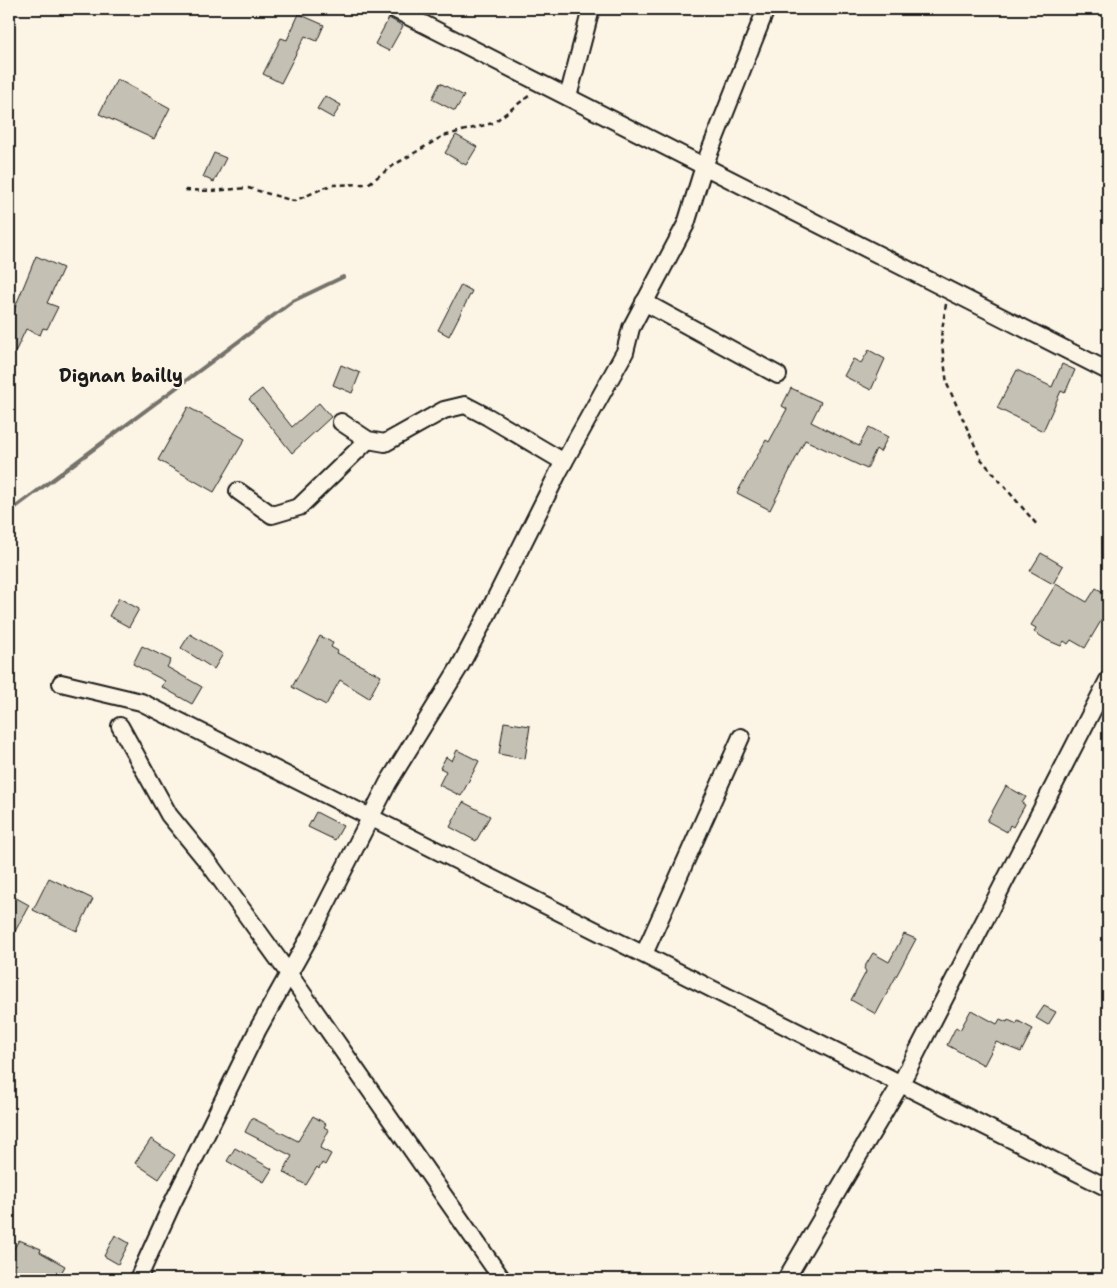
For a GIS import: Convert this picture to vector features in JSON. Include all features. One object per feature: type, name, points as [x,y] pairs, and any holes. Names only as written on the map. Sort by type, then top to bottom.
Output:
[{"type":"street","points":[[394,9],[1108,371]]},
{"type":"street","points":[[568,97],[591,9]]},
{"type":"street","points":[[138,1279],[172,1204],[254,1037],[289,974],[388,782],[460,666],[564,462],[625,352],[631,328],[686,224],[704,166],[766,9]]},
{"type":"street","points":[[644,302],[778,375]]},
{"type":"street","points":[[341,422],[368,440],[385,443],[444,410],[465,405],[564,462]]},
{"type":"street","points":[[238,491],[272,515],[299,507],[368,440]]},
{"type":"street","points":[[786,1279],[900,1085],[1108,680]]},
{"type":"street","points":[[61,683],[141,702],[1108,1188]]},
{"type":"street","points":[[120,726],[169,815],[210,865],[289,974],[502,1279]]},
{"type":"street","points":[[644,954],[741,737]]},
{"type":"path","points":[[185,190],[212,192],[248,188],[294,201],[331,185],[368,184],[394,165],[443,136],[493,123],[543,85]]},
{"type":"path","points":[[948,290],[941,337],[947,384],[981,459],[1038,526]]},
{"type":"building","points":[[299,14],[324,25],[317,41],[305,36],[281,83],[263,74],[281,38],[287,40]]},
{"type":"building","points":[[389,18],[403,26],[389,51],[375,44]]},
{"type":"building","points":[[117,79],[170,108],[154,139],[99,114]]},
{"type":"building","points":[[440,83],[464,96],[455,111],[432,99]]},
{"type":"building","points":[[325,96],[341,105],[333,118],[317,109]]},
{"type":"building","points":[[456,135],[477,147],[466,165],[445,153]]},
{"type":"building","points":[[214,153],[226,158],[214,182],[203,177]]},
{"type":"building","points":[[36,256],[63,268],[47,303],[58,307],[47,329],[43,328],[40,335],[26,329],[9,365],[9,322]]},
{"type":"building","points":[[461,285],[472,291],[449,336],[438,330]]},
{"type":"building","points":[[869,350],[885,359],[871,390],[844,376],[853,359],[861,363]]},
{"type":"building","points":[[1062,364],[1075,370],[1065,393],[1061,391],[1043,431],[997,408],[1017,370],[1052,387]]},
{"type":"building","points":[[341,365],[360,373],[352,393],[333,385]]},
{"type":"building","points":[[791,388],[821,402],[811,422],[859,446],[869,427],[888,437],[880,452],[876,449],[867,469],[805,440],[770,510],[737,493],[766,440],[769,442],[787,409],[782,406]]},
{"type":"building","points":[[262,389],[292,427],[319,403],[331,417],[292,453],[249,399]]},
{"type":"building","points":[[188,407],[245,439],[214,492],[158,460]]},
{"type":"building","points":[[1041,553],[1063,566],[1053,584],[1030,571]]},
{"type":"building","points":[[1056,584],[1087,602],[1096,588],[1108,595],[1108,609],[1085,648],[1071,640],[1068,644],[1064,641],[1061,646],[1034,632],[1036,628],[1031,625]]},
{"type":"building","points":[[119,598],[139,609],[129,627],[109,616]]},
{"type":"building","points":[[190,634],[223,654],[214,669],[181,648]]},
{"type":"building","points":[[320,636],[333,643],[331,647],[338,651],[337,653],[381,676],[369,698],[340,680],[326,705],[292,687]]},
{"type":"building","points":[[142,646],[171,660],[167,667],[202,687],[192,704],[162,687],[165,681],[133,664]]},
{"type":"building","points":[[504,722],[530,726],[525,759],[499,754]]},
{"type":"building","points":[[457,750],[479,761],[461,796],[439,785],[446,771],[440,768],[446,757],[452,761]]},
{"type":"building","points":[[1006,786],[1026,797],[1022,803],[1025,805],[1013,827],[1010,825],[1007,832],[987,821]]},
{"type":"building","points":[[463,802],[490,816],[476,841],[450,827]]},
{"type":"building","points":[[316,812],[343,826],[335,840],[308,827]]},
{"type":"building","points":[[49,878],[93,899],[77,931],[33,910]]},
{"type":"building","points":[[9,894],[29,905],[9,943]]},
{"type":"building","points":[[904,934],[916,939],[876,1014],[851,1000],[866,972],[864,968],[873,953],[889,962]]},
{"type":"building","points":[[1044,1006],[1056,1012],[1048,1025],[1036,1018]]},
{"type":"building","points":[[971,1010],[997,1024],[1000,1019],[1017,1024],[1018,1021],[1033,1029],[1021,1052],[996,1042],[984,1065],[947,1045],[956,1027],[960,1030]]},
{"type":"building","points":[[313,1116],[326,1124],[324,1127],[329,1130],[320,1148],[331,1154],[325,1165],[322,1163],[319,1169],[317,1167],[306,1185],[283,1172],[292,1156],[245,1132],[252,1118],[298,1141]]},
{"type":"building","points":[[151,1139],[175,1155],[159,1179],[135,1163]]},
{"type":"building","points":[[235,1148],[272,1169],[264,1182],[227,1161]]},
{"type":"building","points":[[115,1235],[129,1243],[118,1264],[104,1256]]},
{"type":"building","points":[[19,1240],[41,1249],[40,1252],[65,1266],[58,1279],[28,1279],[9,1269],[9,1257]]},
{"type":"waterway","points":[[9,512],[293,301],[343,277]]},
{"type":"district","name":"Dignan bailly","points":[[121,376]]}]
